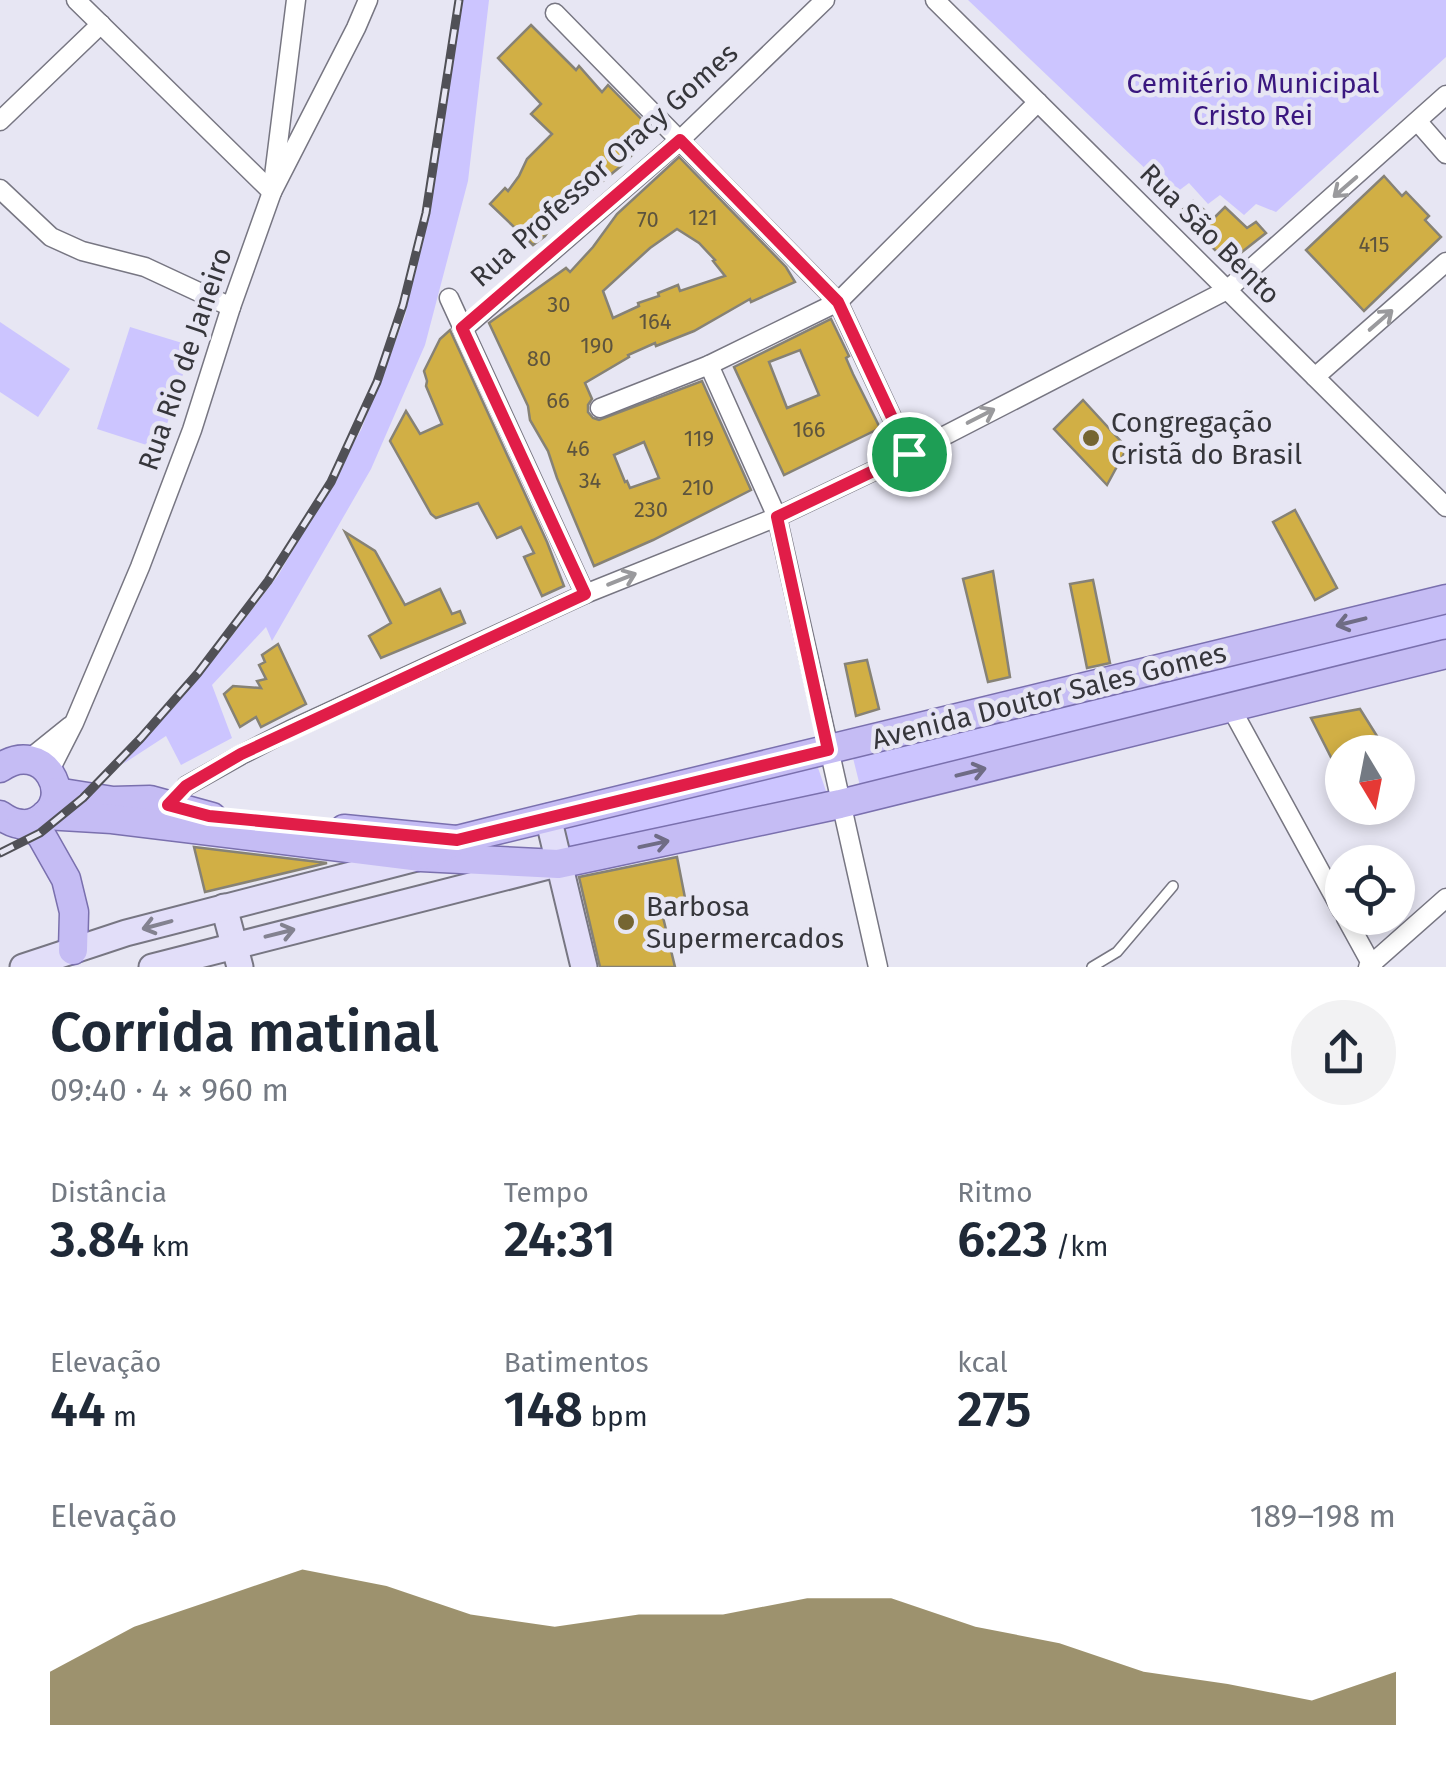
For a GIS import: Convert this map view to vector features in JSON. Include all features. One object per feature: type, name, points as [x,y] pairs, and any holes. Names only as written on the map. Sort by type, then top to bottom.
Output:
[{"type":"main road","name":"Avenida Doutor Sales Gomes","points":[[23,967],[126,933],[422,857],[457,840],[1440,595]]},
{"type":"main road","name":"Avenida Doutor Sales Gomes","points":[[152,967],[237,956],[558,864],[840,804],[1446,654]]},
{"type":"main road","points":[[19,791],[112,801],[177,796],[209,816],[457,840]]},
{"type":"main road","points":[[19,791],[112,819],[422,857]]},
{"type":"main road","points":[[19,791],[66,880],[74,912],[73,950]]},
{"type":"main road","points":[[112,819],[150,816],[177,796]]},
{"type":"main road","points":[[548,817],[584,967]]},
{"type":"main road","name":"Avenida Doutor Sales Gomes","points":[[422,857],[558,864]]},
{"type":"main road","points":[[224,907],[237,956]]},
{"type":"street","points":[[76,0],[272,192],[368,0]]},
{"type":"street","name":"Rua Rio de Janeiro","points":[[19,791],[74,723],[192,430],[272,192],[296,0]]},
{"type":"street","name":"Rua Professor Oracy Gomes","points":[[462,328],[680,140],[825,0]]},
{"type":"street","name":"Rua São Bento","points":[[935,0],[1446,507]]},
{"type":"street","points":[[554,14],[838,302],[909,454]]},
{"type":"street","points":[[0,120],[101,24]]},
{"type":"street","points":[[177,796],[241,754],[290,730],[585,594],[777,517],[909,454],[1228,290],[1446,95]]},
{"type":"street","points":[[600,408],[708,365],[838,302],[1038,102]]},
{"type":"street","points":[[1418,122],[1446,154]]},
{"type":"street","points":[[0,189],[51,236],[82,251],[145,267],[231,307]]},
{"type":"street","points":[[1315,377],[1446,262]]},
{"type":"street","points":[[449,298],[585,594]]},
{"type":"street","points":[[708,365],[777,517],[878,967]]},
{"type":"street","points":[[1230,708],[1325,880]]},
{"type":"street","points":[[1355,935],[1371,966],[1446,898]]},
{"type":"lane","points":[[1092,967],[1117,952],[1173,886]]},
{"type":"green space","points":[[460,0],[489,0],[468,181],[425,345],[371,469],[272,641],[266,627],[212,685],[232,738],[181,765],[166,736],[123,764],[229,640],[279,574],[361,430],[405,316],[445,117]]},
{"type":"green space","name":"Cemitério Municipal Cristo Rei","points":[[968,0],[1446,0],[1446,57],[1276,212],[1256,204],[1244,215],[1220,195],[1208,204],[1189,183],[1173,195]]},
{"type":"green space","points":[[0,322],[70,369],[38,417],[0,392]]},
{"type":"green space","points":[[130,327],[192,346],[159,449],[97,429]]},
{"type":"green space","points":[[1446,604],[1446,641],[860,786],[852,754]]},
{"type":"green space","points":[[816,762],[827,794],[568,852],[562,822]]},
{"type":"building","points":[[531,25],[576,70],[579,66],[602,92],[608,85],[654,132],[533,245],[490,204],[505,188],[508,191],[527,159],[552,134],[531,114],[541,104],[498,58]]},
{"type":"building","points":[[679,157],[786,267],[795,282],[751,302],[750,299],[694,331],[628,355],[585,383],[592,399],[588,412],[599,420],[702,381],[751,490],[594,566],[548,451],[530,420],[528,406],[489,323],[566,268],[570,272],[617,214]],"holes":[[[677,229],[699,243],[725,276],[680,291],[678,285],[613,318],[603,291]],[[644,442],[659,478],[630,488],[614,455]]]},
{"type":"building","points":[[1384,176],[1429,216],[1425,220],[1441,237],[1364,311],[1306,250]]},
{"type":"building","points":[[1193,201],[1214,218],[1225,207],[1247,228],[1256,222],[1266,233],[1228,263],[1181,211]]},
{"type":"building","points":[[831,319],[880,428],[784,475],[734,367]],"holes":[[[800,350],[819,395],[787,408],[769,362]]]},
{"type":"building","points":[[450,330],[564,586],[542,596],[524,557],[534,553],[521,527],[497,538],[478,503],[436,518],[390,441],[406,411],[420,434],[442,424],[424,371],[440,339]]},
{"type":"building","name":"Congregação Cristã do Brasil","points":[[1083,400],[1127,448],[1107,485],[1054,429]]},
{"type":"building","points":[[1295,510],[1337,588],[1315,600],[1273,522]]},
{"type":"building","points":[[345,532],[375,551],[405,605],[440,589],[452,614],[460,611],[465,623],[381,658],[369,636],[391,623]]},
{"type":"building","points":[[993,571],[1010,677],[988,682],[963,579]]},
{"type":"building","points":[[1093,580],[1110,663],[1087,668],[1070,584]]},
{"type":"building","points":[[278,644],[306,704],[261,727],[256,717],[240,727],[224,694],[233,686],[261,688],[257,681],[266,679],[259,665],[265,662],[262,655]]},
{"type":"building","points":[[867,660],[879,709],[856,716],[845,664]]},
{"type":"building","points":[[1360,709],[1376,735],[1325,735],[1325,746],[1311,718]]},
{"type":"building","points":[[194,847],[327,863],[205,892]]},
{"type":"building","name":"Barbosa Supermercados","points":[[677,857],[687,908],[662,913],[675,967],[600,967],[579,877]]},
{"type":"railway","points":[[0,853],[40,833],[83,798],[141,738],[198,673],[268,581],[331,482],[377,382],[403,305],[426,213],[459,0]]},
{"type":"place","name":"Congregação Cristã do Brasil","points":[[1091,438]]},
{"type":"place","name":"Barbosa Supermercados","points":[[626,922]]},
{"type":"route","points":[[680,140],[838,302],[909,454],[777,517],[828,750],[457,840],[209,816],[168,805],[186,786],[241,754],[585,594],[462,328],[680,140]]}]
